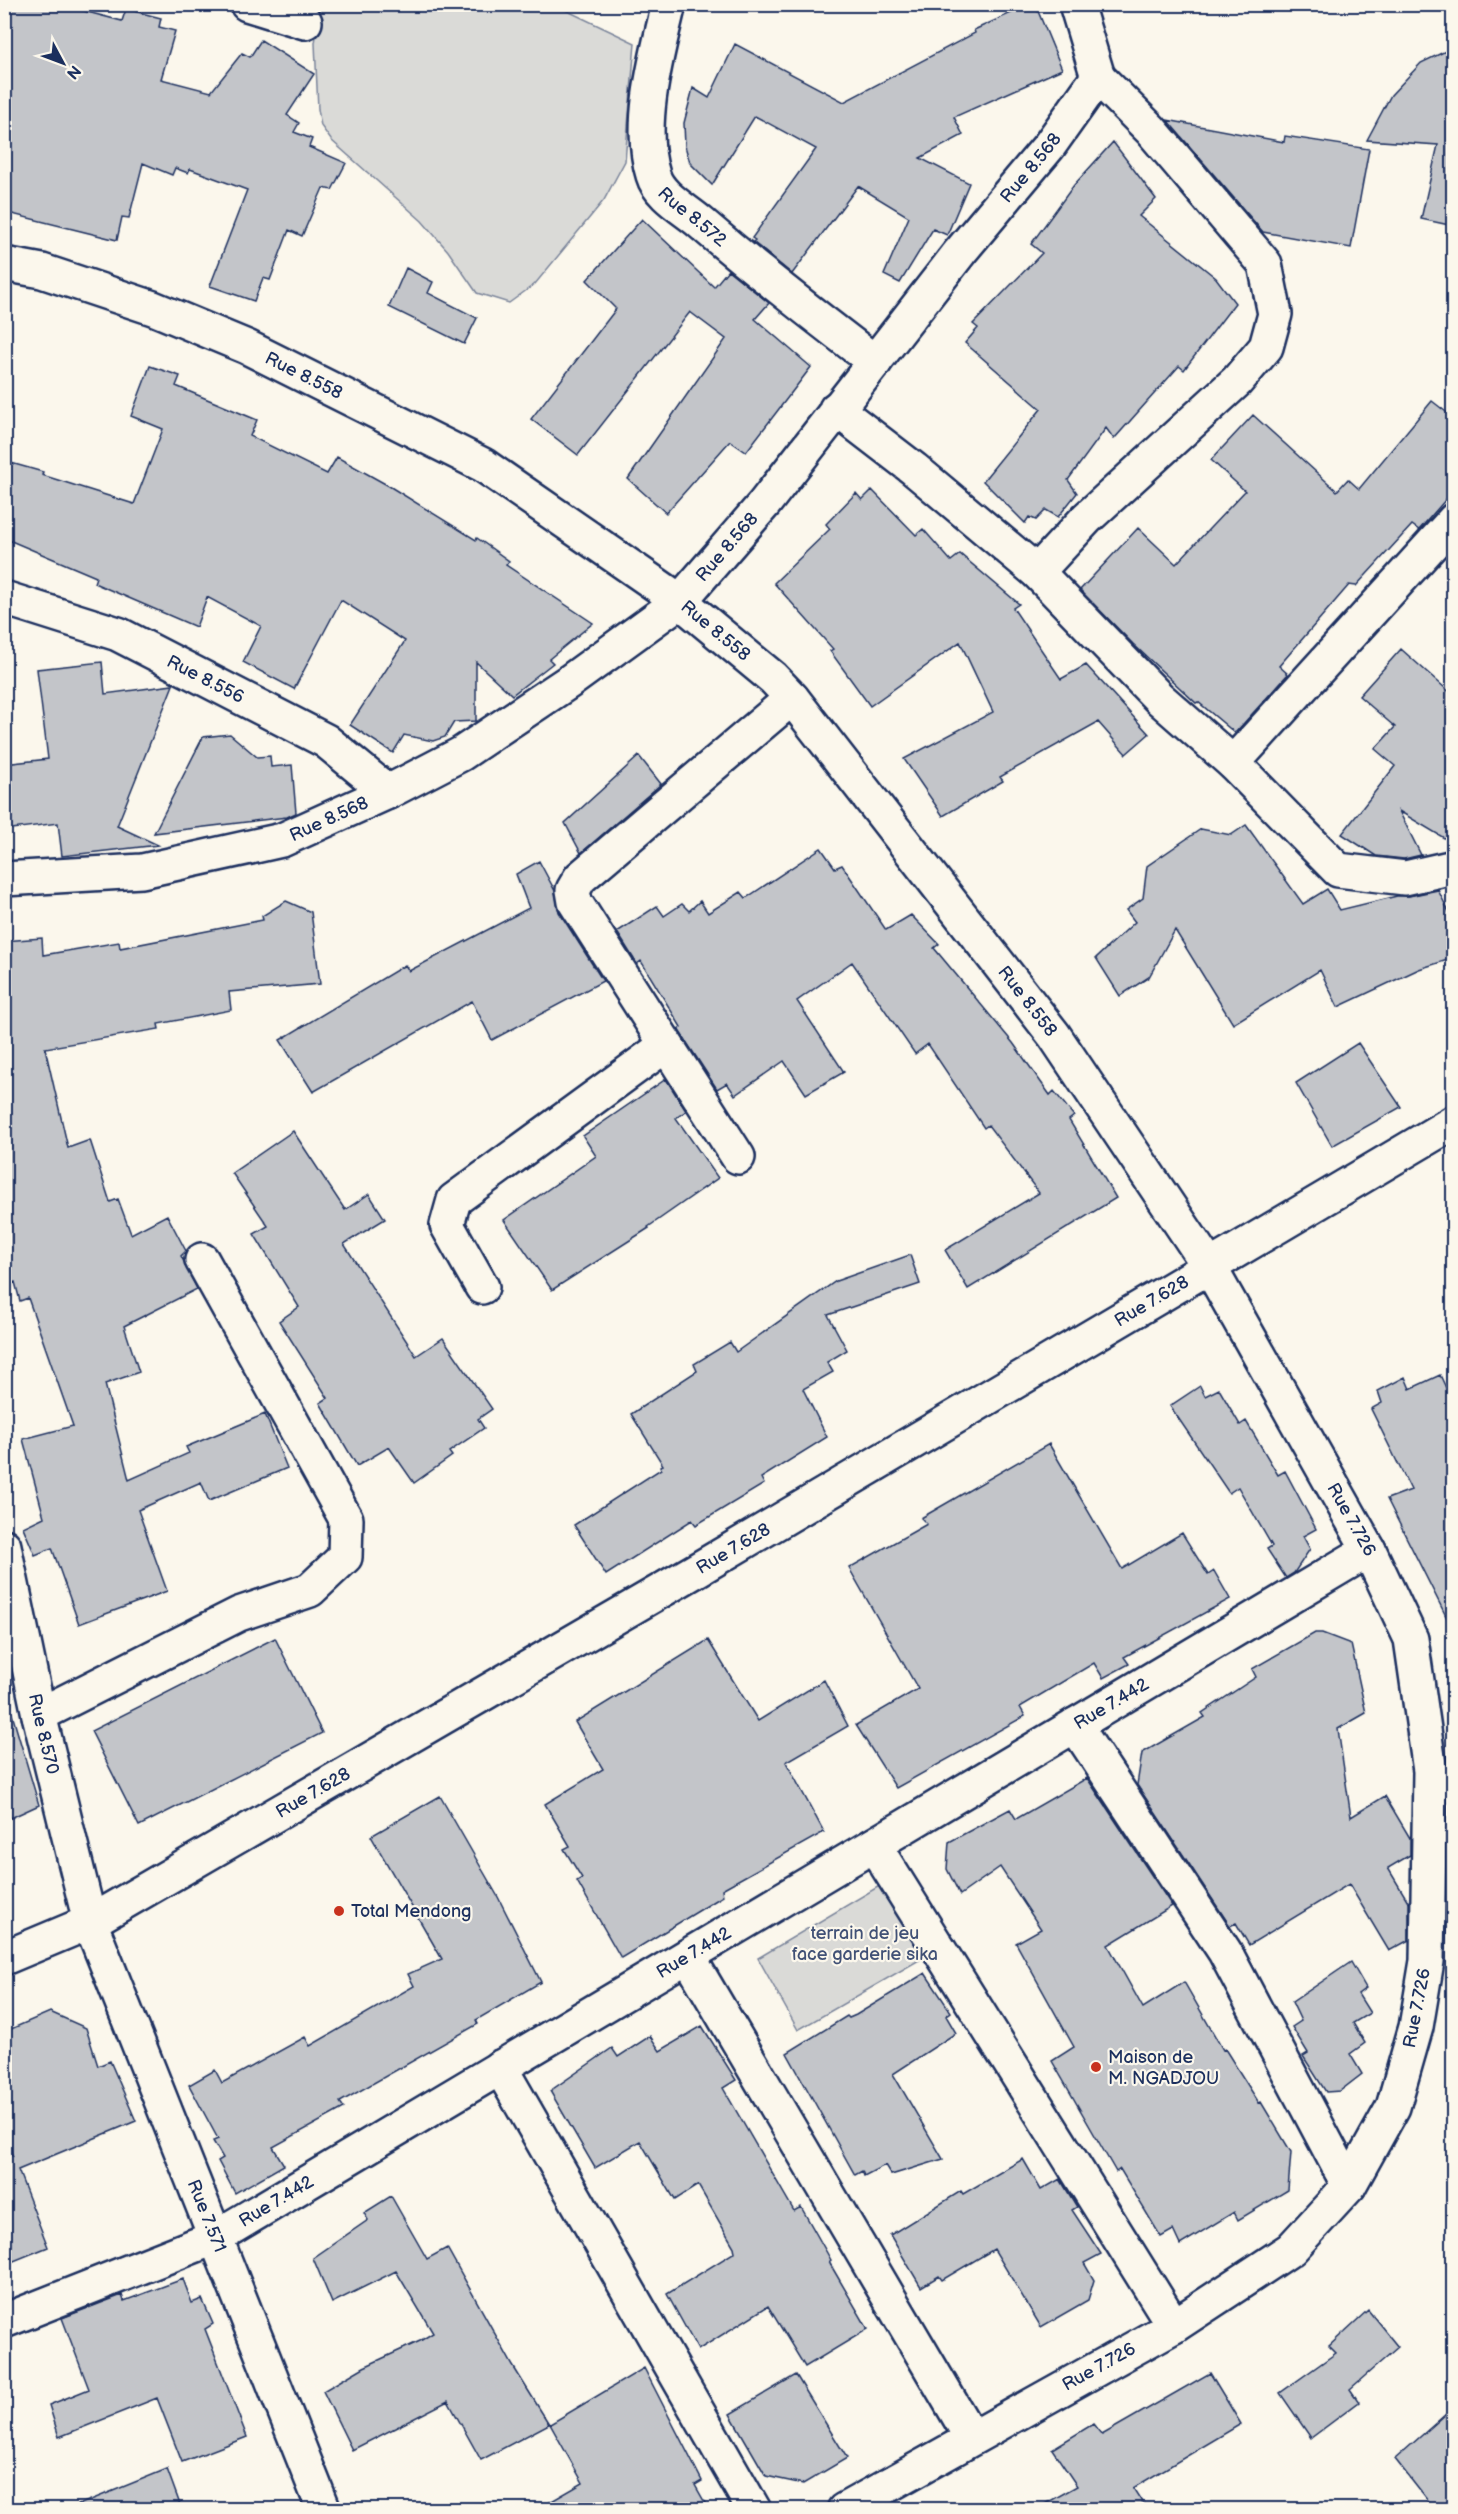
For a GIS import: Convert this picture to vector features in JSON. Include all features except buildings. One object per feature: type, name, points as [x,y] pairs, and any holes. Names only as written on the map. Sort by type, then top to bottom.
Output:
[{"type":"street","points":[[247,4],[305,22]]},
{"type":"street","name":"Rue 8.572","points":[[669,4],[656,58],[648,121],[648,151],[653,177],[665,194],[874,362]]},
{"type":"street","points":[[1037,572],[1087,518],[1237,381],[1266,347],[1275,314],[1264,264],[1151,130],[1098,77],[1076,4]]},
{"type":"street","name":"Rue 8.568","points":[[4,879],[142,871],[282,840],[388,792],[461,754],[570,681],[680,601],[764,504],[960,252],[1048,146],[1098,77]]},
{"type":"street","name":"Rue 8.558","points":[[4,264],[42,271],[153,308],[279,363],[483,465],[680,601],[772,678],[792,698],[1054,1035],[1209,1266]]},
{"type":"street","points":[[836,409],[914,469],[1037,572],[1159,698],[1233,763],[1338,870],[1405,878],[1454,867]]},
{"type":"street","points":[[1233,763],[1454,520]]},
{"type":"street","name":"Rue 8.556","points":[[4,598],[118,634],[326,741],[388,792]]},
{"type":"street","points":[[738,1157],[575,902],[573,890],[580,878],[792,698]]},
{"type":"street","points":[[482,1287],[447,1225],[454,1200],[666,1045]]},
{"type":"street","name":"Rue 7.628","points":[[4,1958],[90,1922],[694,1571],[1454,1122]]},
{"type":"street","points":[[39,1715],[239,1614],[310,1590],[345,1557],[346,1519],[202,1260]]},
{"type":"street","name":"Rue 7.726","points":[[844,2510],[971,2437],[1174,2326],[1291,2249],[1349,2186],[1393,2107],[1416,2027],[1427,1961],[1430,1771],[1411,1639],[1369,1550],[1209,1266]]},
{"type":"street","name":"Rue 8.570","points":[[4,1546],[39,1715],[90,1922]]},
{"type":"street","name":"Rue 7.442","points":[[4,2321],[214,2238],[1369,1550]]},
{"type":"street","points":[[1075,1725],[1225,1952],[1349,2186]]},
{"type":"street","points":[[874,1845],[1174,2326]]},
{"type":"street","name":"Rue 7.571","points":[[90,1922],[324,2510]]},
{"type":"street","points":[[688,1956],[971,2437]]},
{"type":"street","points":[[500,2067],[754,2510]]},
{"type":"green space","points":[[321,4],[555,5],[635,43],[625,161],[604,200],[535,284],[509,303],[477,293],[448,251],[422,221],[331,140],[321,126],[315,43]]},
{"type":"green space","name":"terrain de jeu face garderie sika","points":[[881,1885],[928,1955],[798,2030],[758,1958]]},
{"type":"place","name":"Total Mendong","points":[[339,1911]]},
{"type":"place","name":"Maison de M. NGADJOU","points":[[1096,2067]]}]
